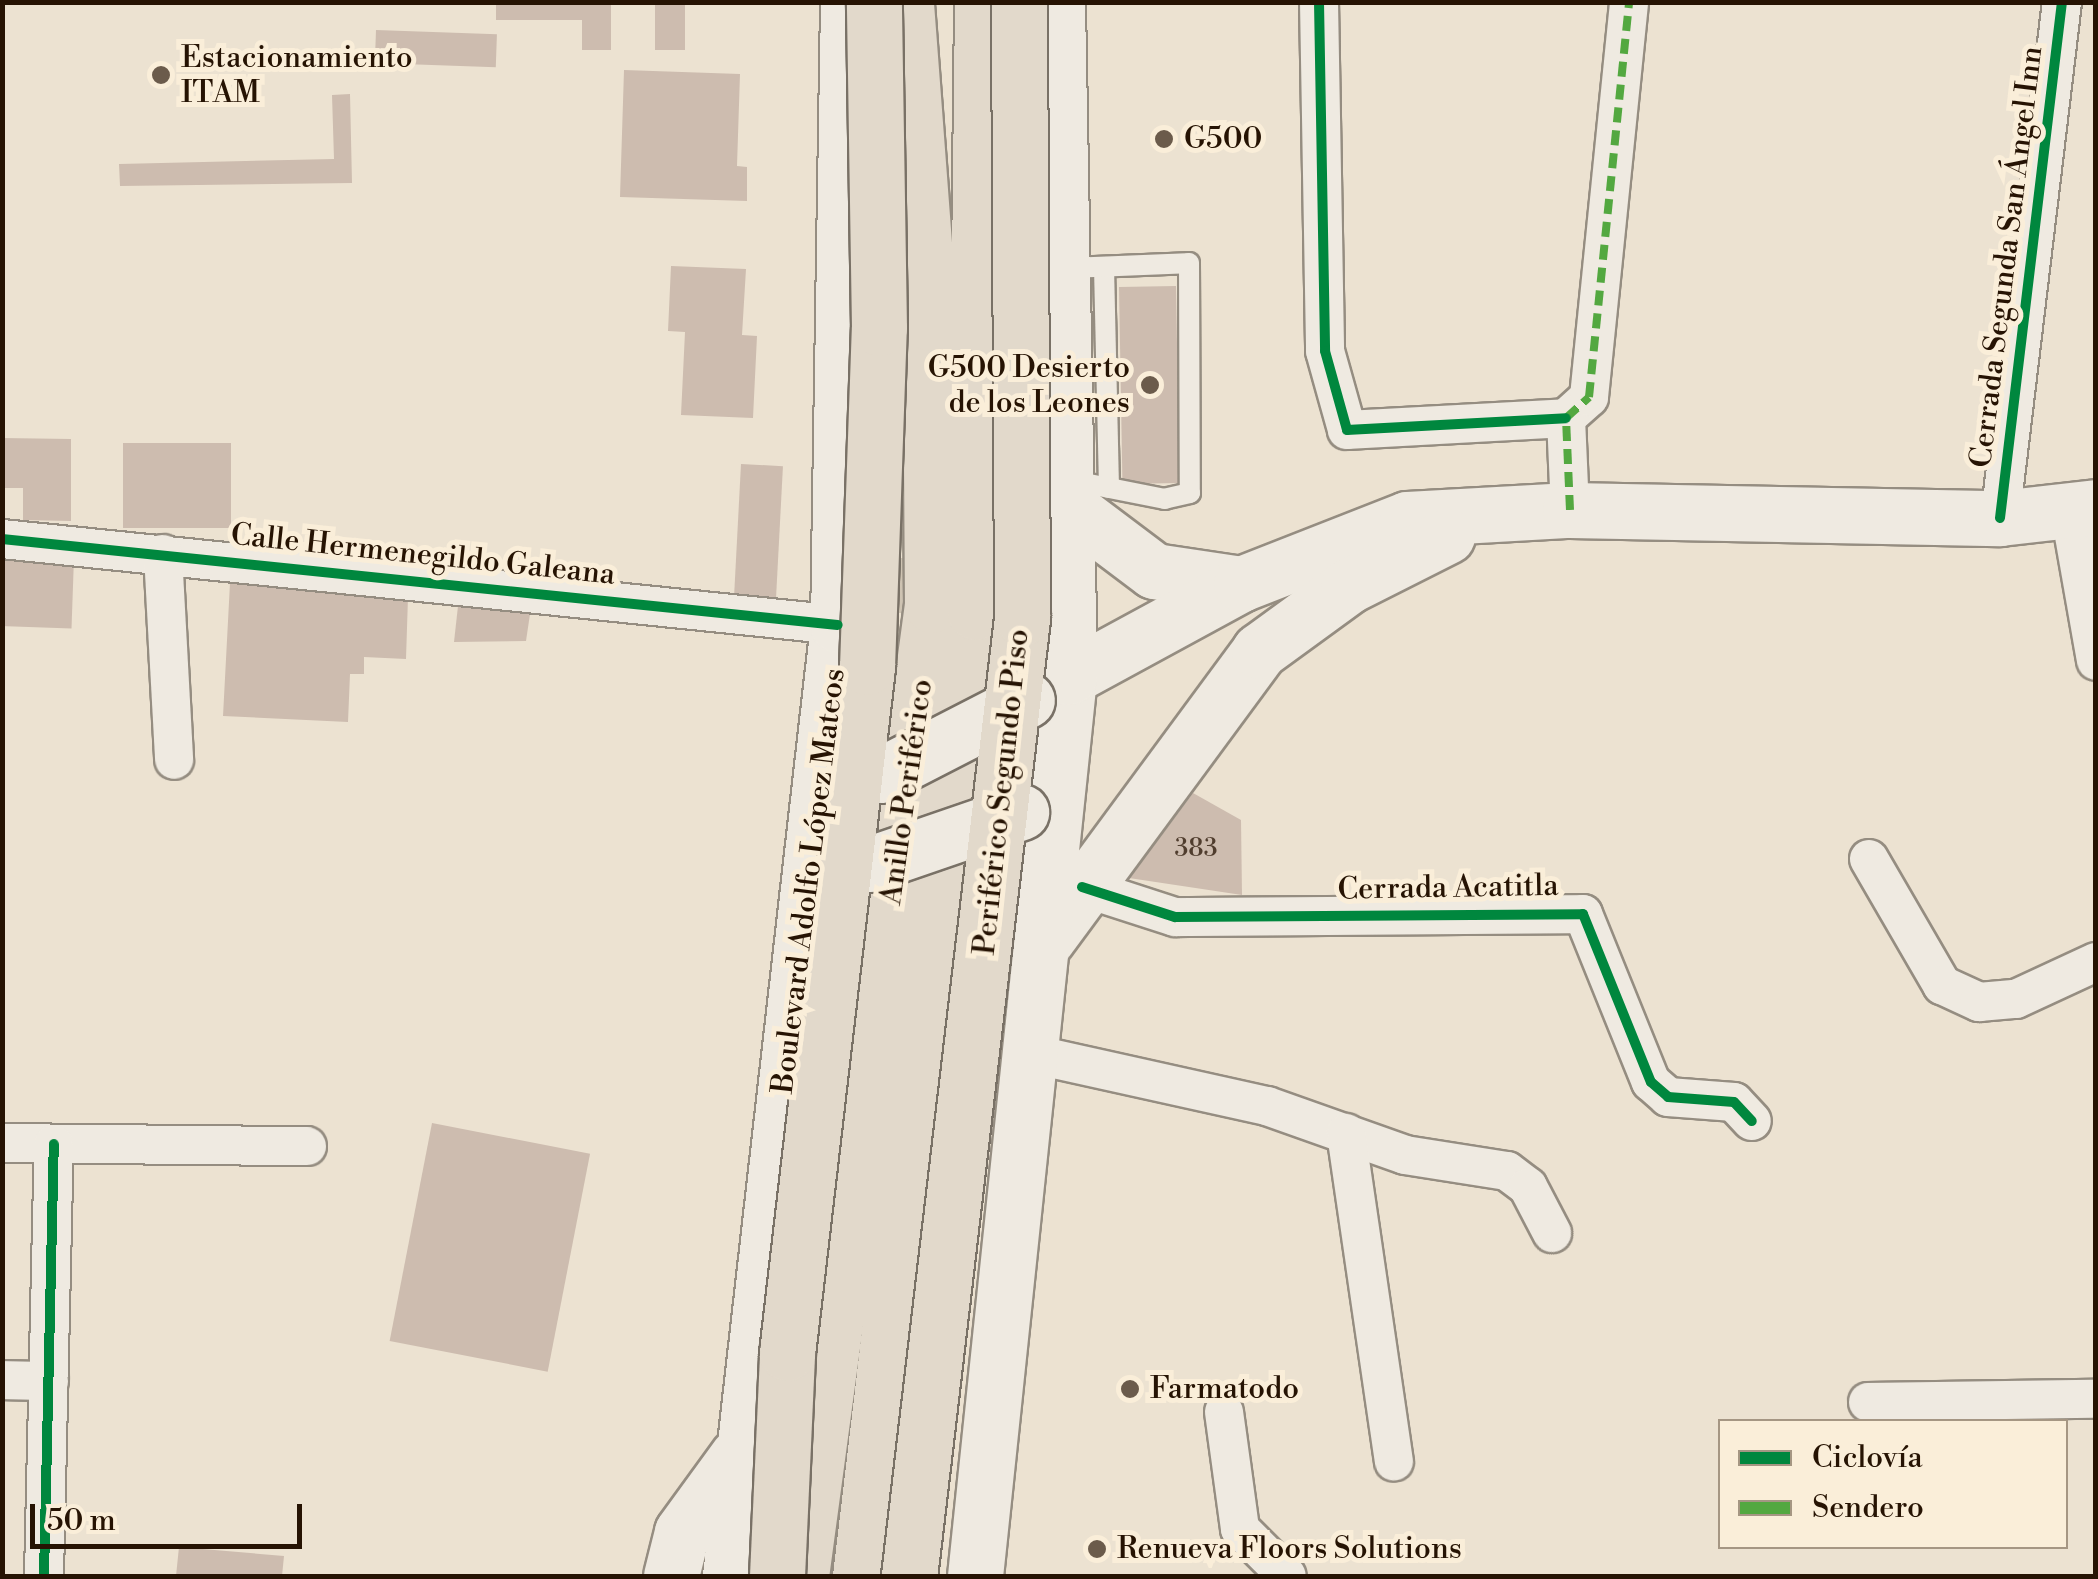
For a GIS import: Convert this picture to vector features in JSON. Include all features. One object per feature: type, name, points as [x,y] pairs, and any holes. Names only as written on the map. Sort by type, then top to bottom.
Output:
[{"type":"highway","points":[[777,1576],[788,1353],[867,667],[879,328],[874,2]]},
{"type":"highway","name":"Anillo Periférico","points":[[801,1576],[932,605],[930,324],[906,2]]},
{"type":"highway","name":"Anillo Periférico","points":[[860,1576],[975,612],[982,2]]},
{"type":"highway","name":"Periférico Segundo Piso","points":[[909,1576],[1022,618],[1019,2]]},
{"type":"highway","points":[[906,174],[909,81]]},
{"type":"main road","name":"Boulevard Adolfo López Mateos","points":[[730,1576],[738,1455],[811,883],[838,626],[848,2]]},
{"type":"main road","points":[[975,1576],[1046,942],[1039,806],[1048,689],[1082,492],[1086,267],[1057,2]]},
{"type":"main road","points":[[1082,492],[1154,571],[1241,584]]},
{"type":"main road","points":[[820,805],[1048,689],[1241,584],[1407,520],[1570,510],[2000,518],[2083,510]]},
{"type":"main road","points":[[1046,942],[1082,886],[1259,651],[1348,586],[1488,518]]},
{"type":"main road","points":[[811,883],[1039,806]]},
{"type":"main road","points":[[671,1576],[682,1532],[738,1455]]},
{"type":"street","points":[[1318,2],[1325,350],[1347,430],[1566,418],[1589,397],[1629,2]]},
{"type":"street","name":"Cerrada Segunda San Ángel Inn","points":[[2000,518],[2062,2]]},
{"type":"street","points":[[1566,418],[1570,510]]},
{"type":"street","points":[[2083,510],[2096,661]]},
{"type":"street","name":"Calle Hermenegildo Galeana","points":[[2,540],[838,626]]},
{"type":"street","points":[[163,554],[174,760]]},
{"type":"street","points":[[1869,860],[1942,985],[1979,1002],[2016,999],[2096,962]]},
{"type":"street","name":"Cerrada Acatitla","points":[[1082,886],[1175,917],[1583,914],[1651,1082],[1668,1097],[1734,1102],[1752,1120]]},
{"type":"street","points":[[1032,1054],[1268,1106],[1405,1155],[1507,1172],[1528,1187],[1552,1233]]},
{"type":"street","points":[[1346,1134],[1394,1462]]},
{"type":"street","points":[[2,1144],[306,1146]]},
{"type":"street","points":[[44,1576],[54,1144]]},
{"type":"street","points":[[2,1380],[48,1382]]},
{"type":"street","points":[[1868,1402],[2096,1399]]},
{"type":"street","points":[[1224,1412],[1240,1529],[1288,1576]]},
{"type":"lane","points":[[1082,492],[1165,498],[1190,493],[1189,263],[1086,267]]},
{"type":"building","points":[[496,2],[611,2],[611,50],[582,50],[582,20],[496,20]]},
{"type":"building","points":[[655,2],[685,2],[685,50],[655,50]]},
{"type":"building","points":[[376,30],[497,34],[496,67],[375,63]]},
{"type":"building","points":[[624,70],[740,74],[737,166],[747,167],[747,201],[620,197]]},
{"type":"building","points":[[350,94],[352,183],[120,186],[119,164],[334,159],[332,95]]},
{"type":"building","points":[[671,266],[746,269],[742,335],[757,336],[753,418],[681,415],[685,332],[668,331]]},
{"type":"building","name":"G500 Desierto de los Leones","points":[[1176,286],[1179,483],[1122,484],[1119,287]]},
{"type":"building","points":[[2,438],[71,439],[71,521],[23,520],[23,488],[2,488]]},
{"type":"building","points":[[123,443],[231,443],[231,528],[123,528]]},
{"type":"building","points":[[741,464],[783,466],[776,599],[734,597]]},
{"type":"building","points":[[2,556],[74,559],[72,628],[2,626]]},
{"type":"building","points":[[230,583],[408,597],[406,659],[364,657],[364,674],[350,674],[348,722],[223,716]]},
{"type":"building","points":[[458,606],[530,614],[526,641],[454,642]]},
{"type":"building","points":[[1193,793],[1241,820],[1242,895],[1129,878]]},
{"type":"building","points":[[432,1123],[590,1154],[548,1372],[390,1341]]},
{"type":"building","points":[[179,1547],[284,1556],[282,1576],[176,1576]]},
{"type":"tunnel","points":[[896,695],[901,401]]},
{"type":"marked path","points":[[1570,510],[1566,418],[1589,397],[1629,2]]},
{"type":"cycle path","points":[[1319,2],[1325,351],[1347,430],[1566,418]]},
{"type":"cycle path","points":[[2000,518],[2062,2]]},
{"type":"cycle path","points":[[2,539],[838,625]]},
{"type":"cycle path","points":[[1082,887],[1175,917],[1583,914],[1651,1082],[1668,1097],[1734,1102],[1752,1121]]},
{"type":"cycle path","points":[[44,1576],[54,1144]]},
{"type":"place","name":"Estacionamiento ITAM","points":[[161,75]]},
{"type":"place","name":"G500","points":[[1164,139]]},
{"type":"place","name":"G500 Desierto de los Leones","points":[[1150,385]]},
{"type":"place","name":"Farmatodo","points":[[1130,1389]]},
{"type":"place","name":"Renueva Floors Solutions","points":[[1097,1549]]}]
